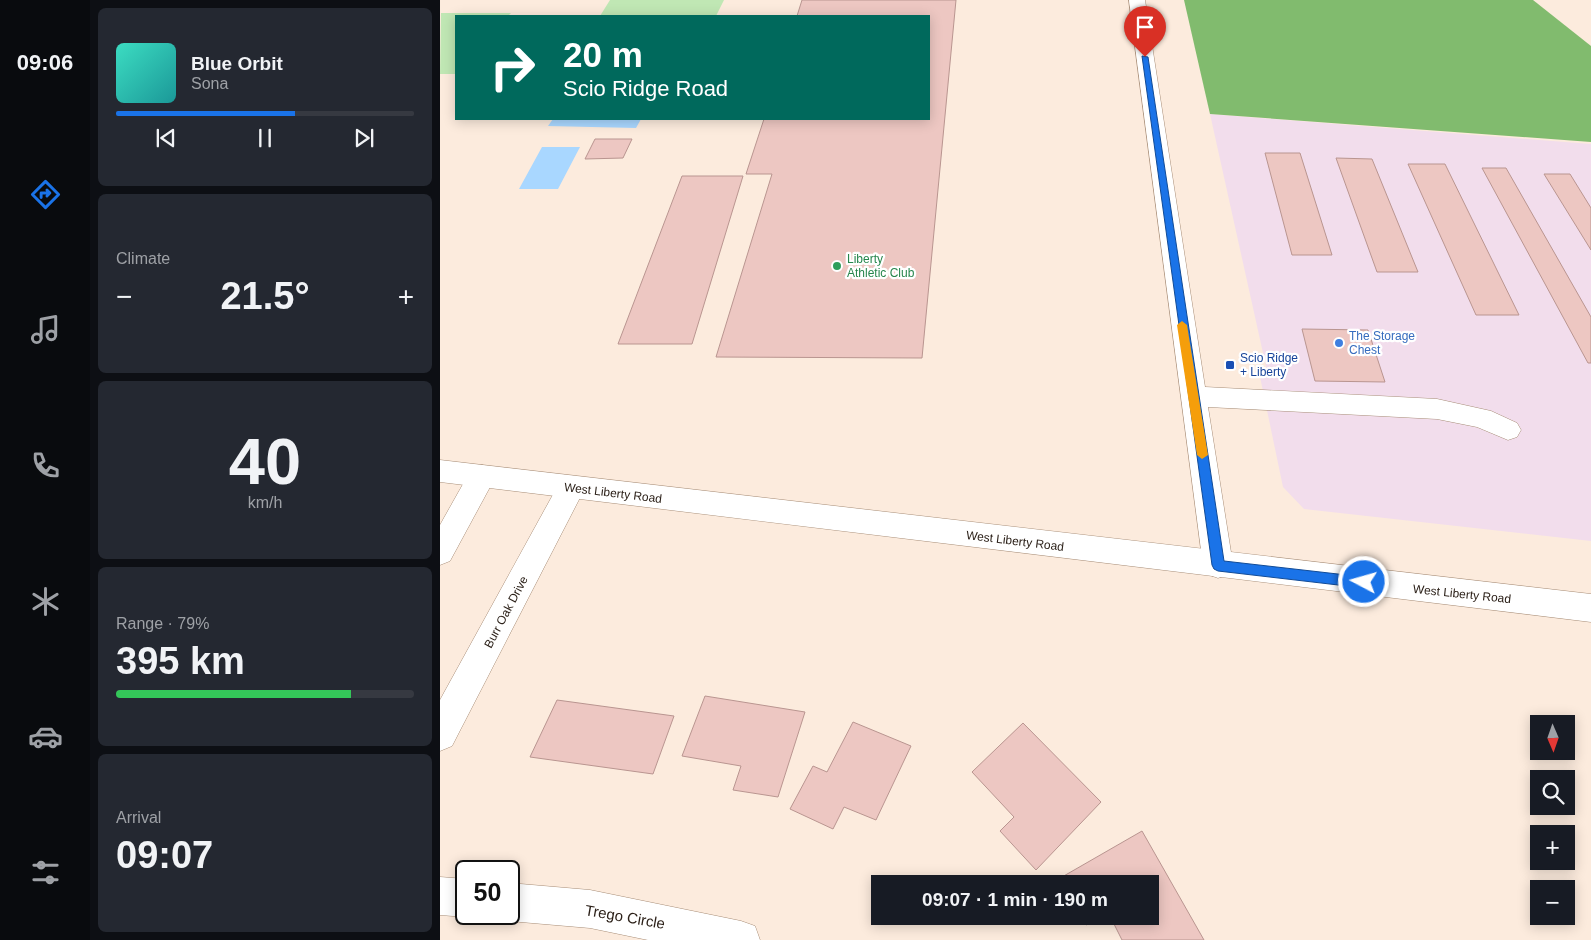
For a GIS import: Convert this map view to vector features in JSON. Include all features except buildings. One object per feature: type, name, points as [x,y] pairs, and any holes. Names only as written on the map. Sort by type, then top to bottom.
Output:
[{"type":"street","points":[[1137,0],[1218,565]]},
{"type":"street","points":[[1194,396],[1437,409],[1482,418],[1508,430]]},
{"type":"street","name":"West Liberty Road","points":[[440,471],[1591,608]]},
{"type":"street","points":[[440,552],[482,476]]},
{"type":"street","name":"Burr Oak Drive","points":[[440,734],[571,488]]},
{"type":"street","points":[[440,896],[455,897]]},
{"type":"street","name":"Trego Circle","points":[[520,903],[590,909],[740,940]]},
{"type":"shaded area","points":[[1210,114],[1591,144],[1591,541],[1304,509],[1283,487],[1259,372],[1267,371]]},
{"type":"green space","points":[[610,0],[724,0],[716,15],[601,15]]},
{"type":"green space","points":[[1184,0],[1533,0],[1591,46],[1591,142],[1210,114]]},
{"type":"green space","points":[[441,13],[511,13],[509,15],[455,15],[455,74],[440,74]]},
{"type":"water","points":[[552,120],[640,120],[636,128],[548,126]]},
{"type":"water","points":[[542,147],[580,147],[558,189],[519,189]]},
{"type":"slow traffic","points":[[1182,325],[1202,455]]},
{"type":"place","name":"Liberty Athletic Club","points":[[837,266]]},
{"type":"place","name":"The Storage Chest","points":[[1339,343]]},
{"type":"place","name":"Scio Ridge + Liberty","points":[[1230,365]]},
{"type":"route","points":[[1145,57],[1218,565],[1364,582]]}]
